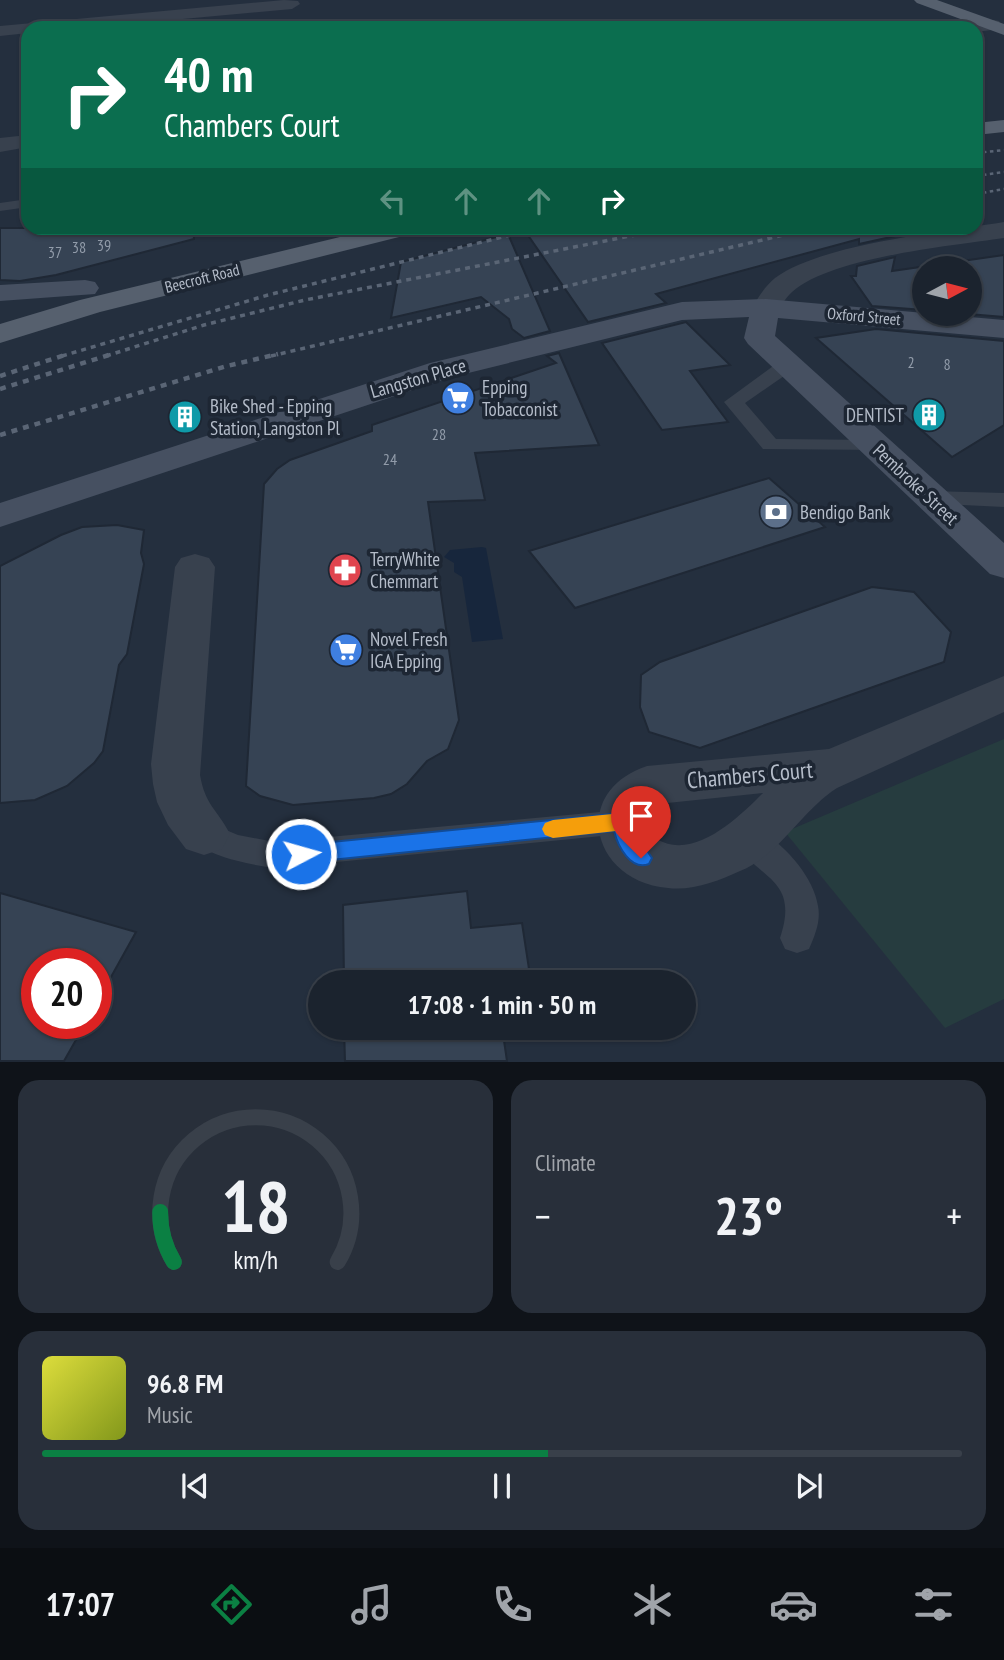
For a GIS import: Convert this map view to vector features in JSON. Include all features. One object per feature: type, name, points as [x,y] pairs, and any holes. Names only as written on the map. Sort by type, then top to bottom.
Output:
[{"type":"main road","points":[[922,0],[1000,26]]},
{"type":"main road","points":[[983,114],[1004,112]]},
{"type":"main road","points":[[983,128],[1004,126]]},
{"type":"main road","name":"Beecroft Road","points":[[0,312],[300,235]]},
{"type":"main road","name":"Beecroft Road","points":[[0,334],[90,306],[378,235]]},
{"type":"street","points":[[106,21],[292,4]]},
{"type":"street","points":[[0,31],[21,29]]},
{"type":"street","points":[[0,145],[21,142]]},
{"type":"street","points":[[983,234],[1004,230]]},
{"type":"street","points":[[766,308],[781,286],[792,278],[832,262],[977,235]]},
{"type":"street","name":"Beecroft Road","points":[[0,293],[85,288]]},
{"type":"street","name":"Oxford Street","points":[[766,308],[1004,329]]},
{"type":"street","name":"Pembroke Street","points":[[766,308],[759,338],[1004,565]]},
{"type":"street","name":"Langston Place","points":[[0,516],[441,370],[682,311],[766,308]]},
{"type":"street","points":[[0,490],[70,491]]},
{"type":"street","points":[[195,567],[175,764],[177,790],[185,814],[204,834]]},
{"type":"street","name":"Chambers Court","points":[[834,767],[647,786],[635,791],[627,800],[622,813],[626,838],[641,858],[654,864],[690,865],[729,854],[811,780],[834,767],[1004,693]]},
{"type":"lane","points":[[0,207],[21,204]]},
{"type":"lane","points":[[787,365],[734,402],[770,445],[875,446]]},
{"type":"lane","points":[[930,498],[1004,500]]},
{"type":"lane","points":[[204,834],[227,846],[251,853],[275,855],[622,822]]},
{"type":"lane","points":[[748,838],[785,870],[800,891],[802,928],[797,938]]},
{"type":"green space","points":[[1004,739],[1004,999],[945,1028],[785,832]]},
{"type":"water","points":[[486,548],[503,639],[472,642],[462,577],[454,572],[454,563],[444,557],[450,550]]},
{"type":"building","points":[[0,228],[21,228],[21,235],[194,235],[194,239],[56,275],[20,281],[0,280]]},
{"type":"building","points":[[508,235],[550,331],[524,338],[512,329],[509,319],[481,297],[391,318],[401,262]]},
{"type":"building","points":[[528,235],[900,235],[859,244],[859,239],[656,294],[666,303],[588,322]]},
{"type":"building","points":[[1004,255],[1004,317],[982,315],[982,258]]},
{"type":"building","points":[[895,257],[892,271],[912,268],[912,309],[872,306],[851,276],[856,276],[857,266]]},
{"type":"building","points":[[686,322],[730,365],[690,371],[728,422],[662,430],[602,343]]},
{"type":"building","points":[[876,329],[1004,341],[1004,425],[952,457],[816,338]]},
{"type":"building","points":[[559,353],[599,445],[475,453],[485,500],[428,502],[459,720],[448,749],[427,761],[407,784],[391,794],[293,805],[260,796],[246,786],[264,484],[277,469],[290,460],[372,431],[372,425],[556,363],[547,356]]},
{"type":"building","points":[[769,478],[825,527],[575,608],[529,551]]},
{"type":"building","points":[[117,525],[144,530],[141,553],[144,564],[127,654],[119,665],[103,751],[94,763],[67,786],[35,800],[0,803],[0,566],[82,527]]},
{"type":"building","points":[[872,587],[914,592],[951,632],[944,662],[700,748],[649,732],[640,707],[641,675],[660,662]]},
{"type":"building","points":[[467,891],[471,928],[522,923],[529,970],[344,970],[343,905]]},
{"type":"building","points":[[0,893],[136,932],[112,975],[112,948],[21,948],[21,1039],[76,1039],[64,1061],[0,1061]]},
{"type":"building","points":[[344,1040],[504,1040],[507,1061],[345,1061]]},
{"type":"railway","points":[[983,152],[1004,150]]},
{"type":"railway","points":[[983,175],[1004,172]]},
{"type":"railway","points":[[983,193],[1004,189]]},
{"type":"railway","points":[[62,356],[268,295],[511,235]]},
{"type":"railway","points":[[106,356],[204,325],[305,300],[635,235]]},
{"type":"railway","points":[[271,356],[783,235]]},
{"type":"railway","points":[[0,376],[68,354]]},
{"type":"railway","points":[[0,389],[112,354]]},
{"type":"railway","points":[[0,435],[227,366],[278,354]]},
{"type":"slow traffic","points":[[553,829],[622,822],[622,825]]},
{"type":"place","name":"Epping Tobacconist","points":[[458,398]]},
{"type":"place","name":"DENTIST","points":[[929,415]]},
{"type":"place","name":"Bike Shed - Epping Station, Langston Pl","points":[[185,417]]},
{"type":"place","name":"Bendigo Bank","points":[[776,512]]},
{"type":"place","name":"TerryWhite Chemmart","points":[[345,570]]},
{"type":"place","name":"Novel Fresh IGA Epping","points":[[346,650]]},
{"type":"route","points":[[301,854],[622,822],[626,838],[641,858]]}]
